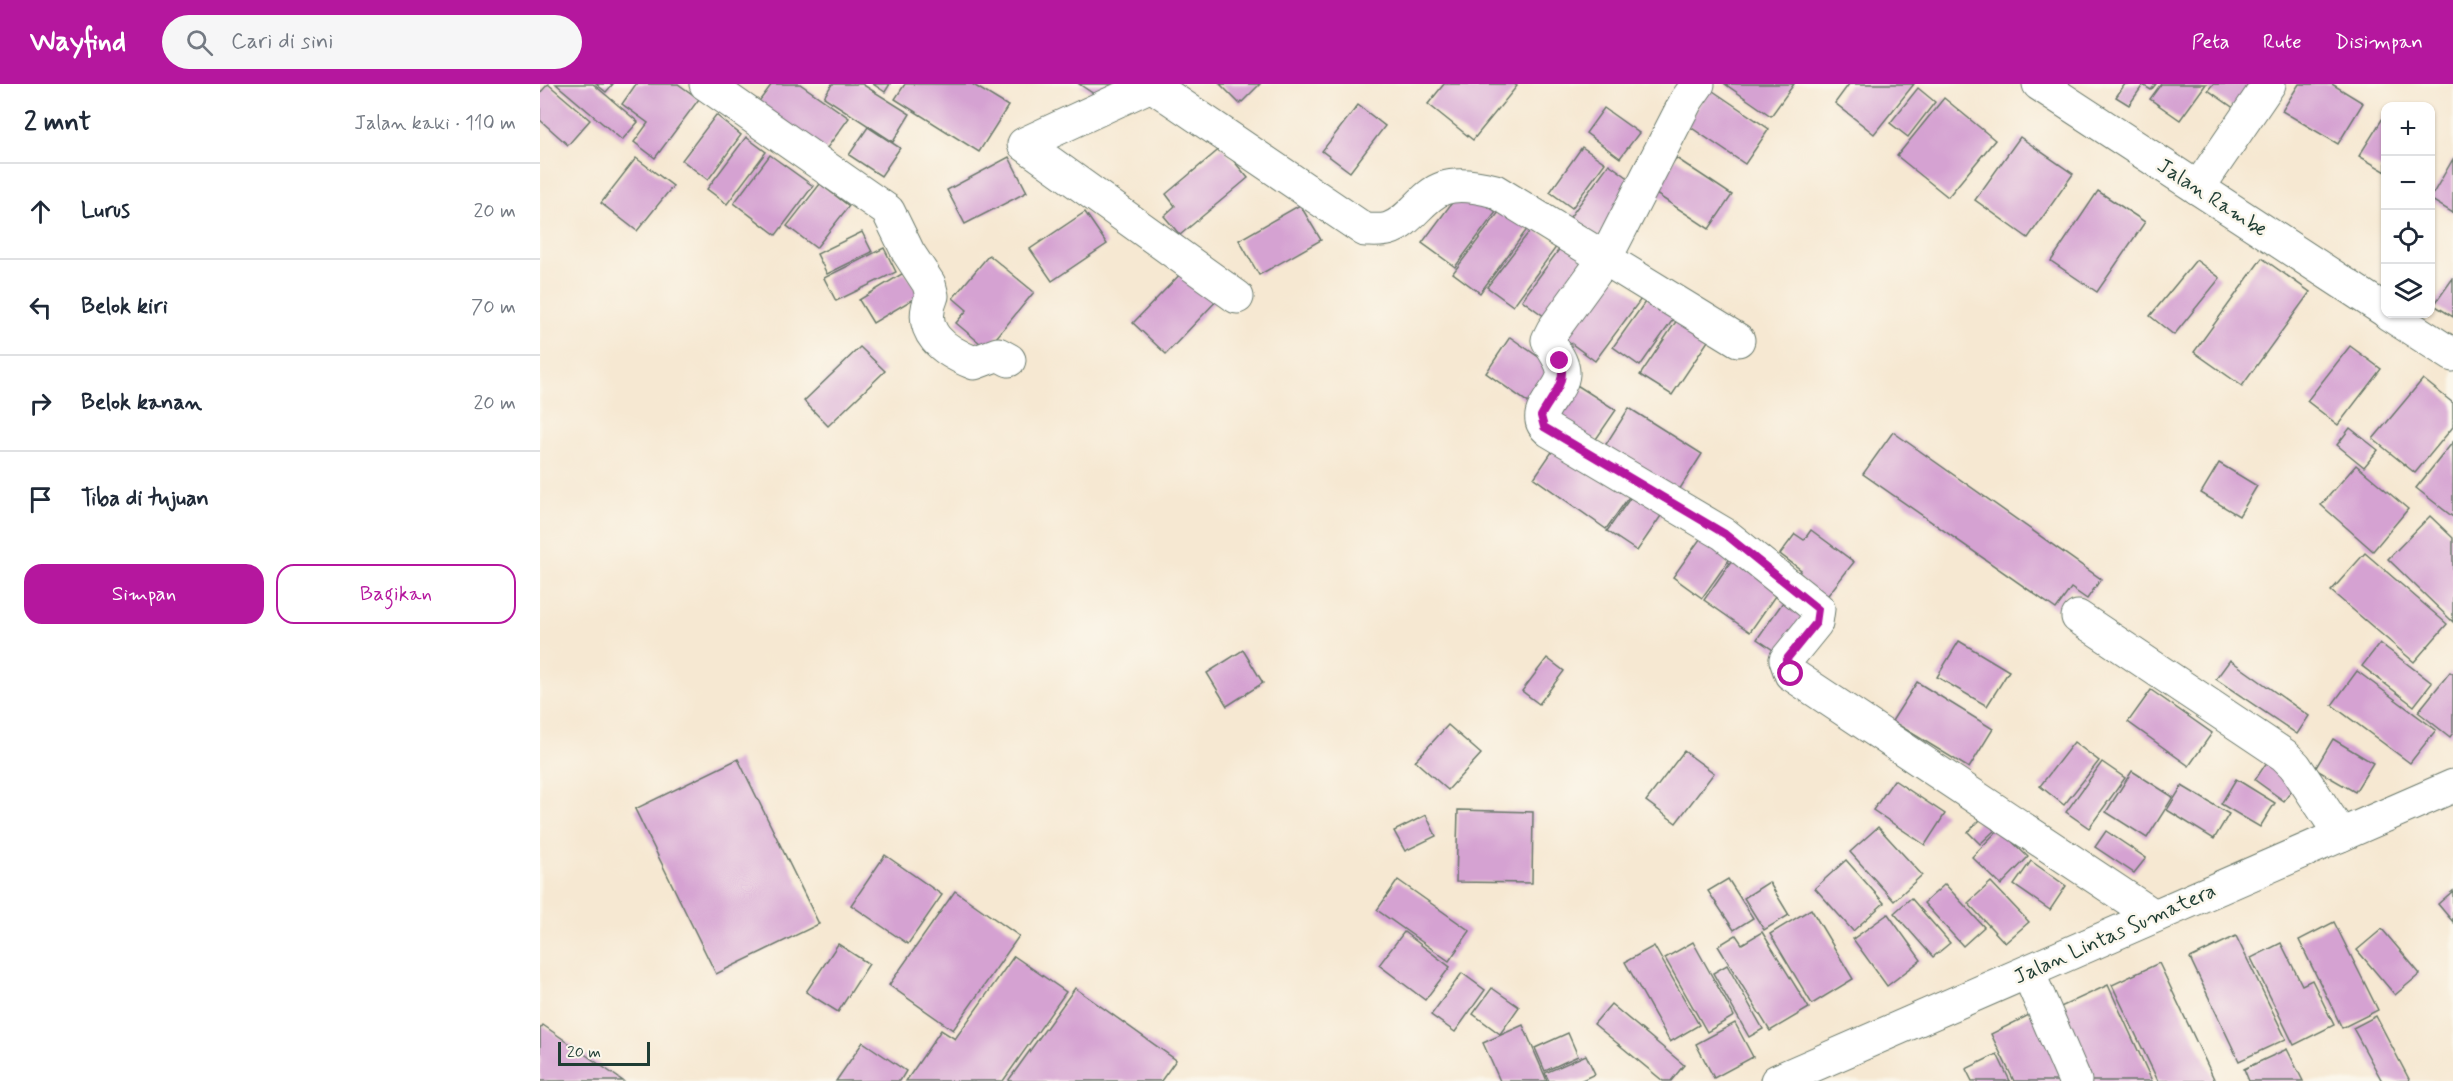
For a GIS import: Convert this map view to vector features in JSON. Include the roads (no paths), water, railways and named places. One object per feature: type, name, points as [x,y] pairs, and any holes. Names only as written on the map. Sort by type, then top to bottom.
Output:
[{"type":"main road","points":[[706,84],[888,211],[908,252],[929,284],[932,296],[927,307],[928,322],[938,343],[955,355],[974,363],[999,354],[1009,360]]},
{"type":"main road","points":[[1238,297],[1024,144],[1150,84],[1365,230],[1386,230],[1400,224],[1429,197],[1445,187],[1476,186],[1495,191],[1738,340]]},
{"type":"main road","points":[[1698,84],[1686,101],[1606,257],[1552,330],[1548,340],[1564,372],[1562,382],[1541,416],[1544,427],[1725,534],[1818,609],[1816,623],[1786,660],[1791,674],[2154,916]]},
{"type":"main road","name":"Jalan Rambe","points":[[2039,84],[2381,308]]},
{"type":"main road","points":[[2198,188],[2269,84]]},
{"type":"main road","name":"Jalan Rambe","points":[[2396,318],[2453,356]]},
{"type":"main road","points":[[2078,617],[2284,755],[2295,766],[2341,835]]},
{"type":"main road","name":"Jalan Lintas Sumatera","points":[[1777,1081],[2453,786]]},
{"type":"main road","points":[[2028,972],[2075,1081]]}]
